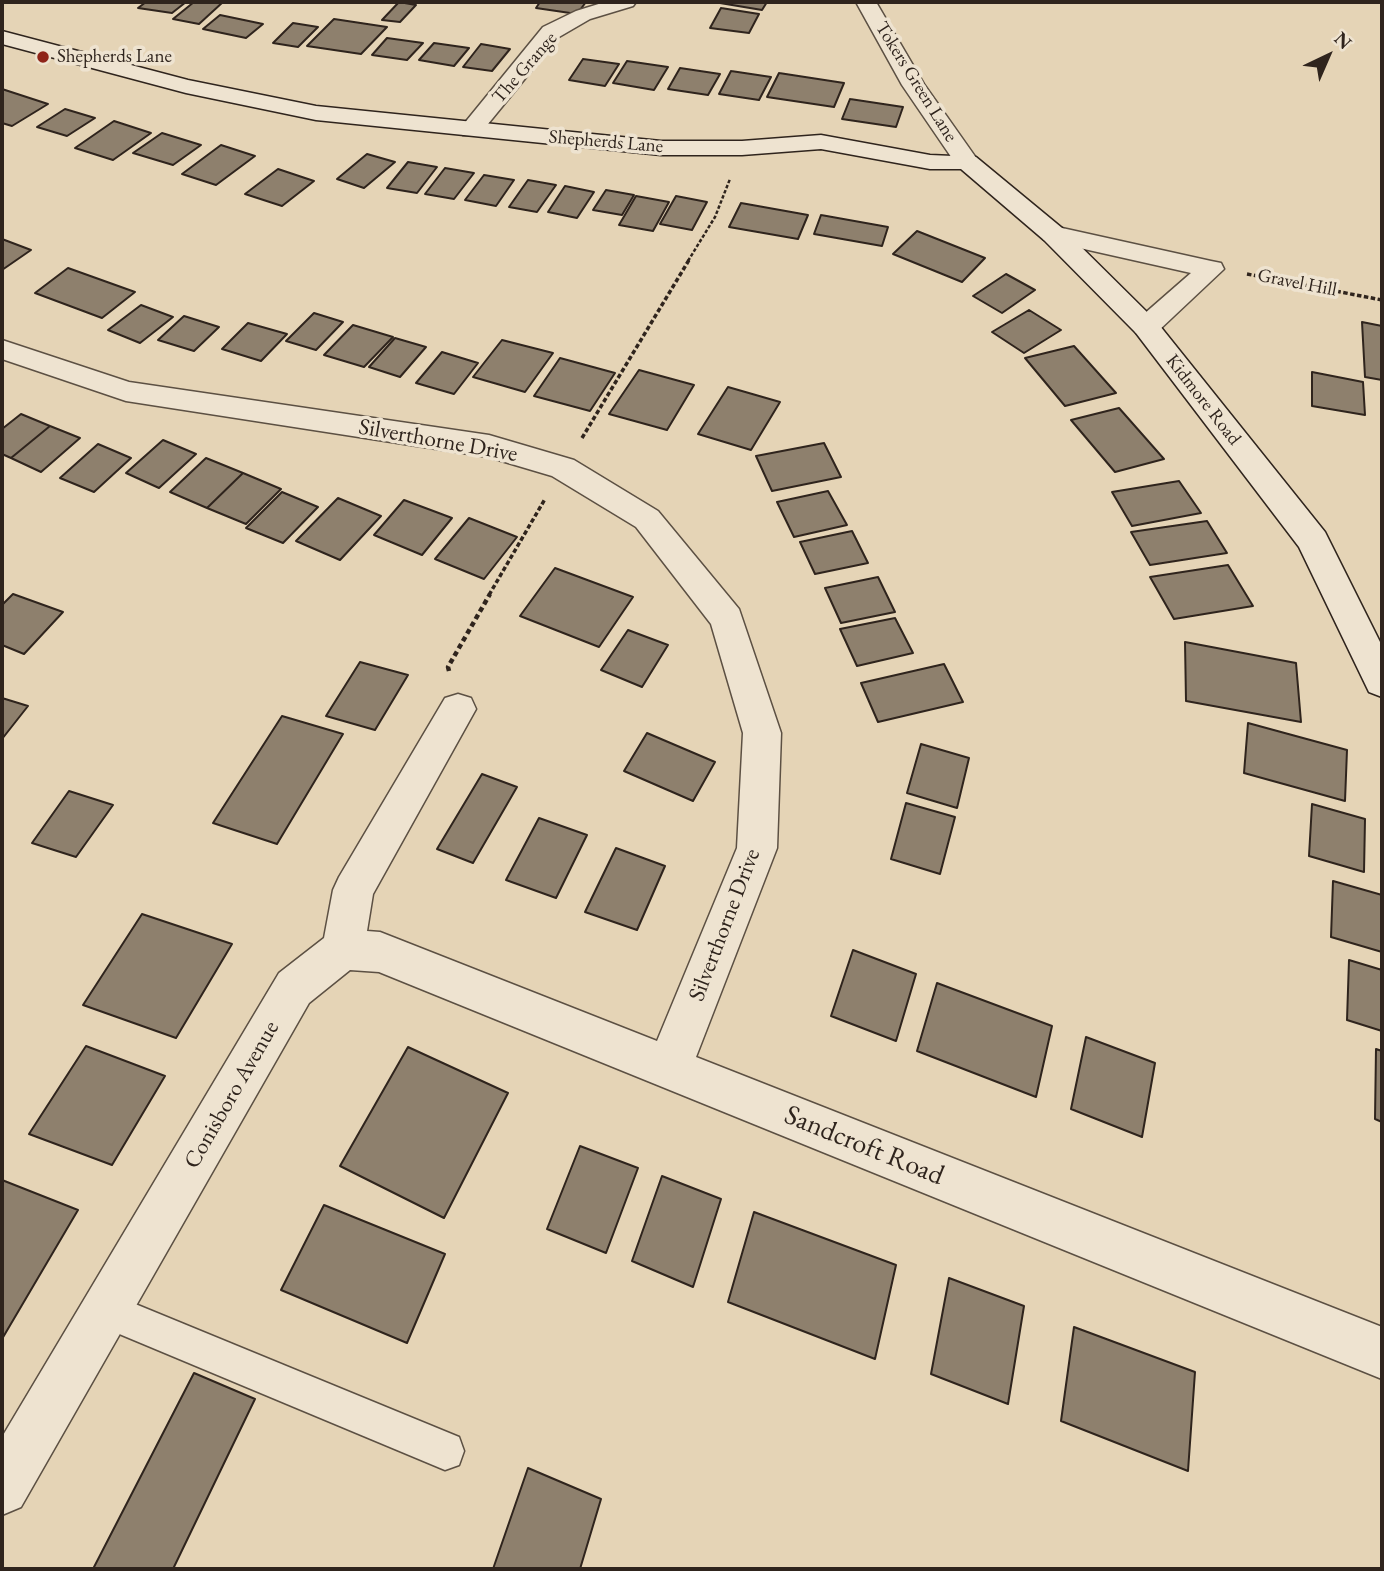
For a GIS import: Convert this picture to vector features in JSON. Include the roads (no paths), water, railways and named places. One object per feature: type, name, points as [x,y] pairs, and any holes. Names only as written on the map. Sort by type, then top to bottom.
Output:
[{"type":"street","name":"The Grange","points":[[471,131],[551,32],[583,15],[626,2]]},
{"type":"street","name":"Tokers Green Lane","points":[[866,2],[913,85],[967,162]]},
{"type":"street","name":"Shepherds Lane","points":[[2,37],[186,86],[316,113],[471,131],[661,148],[742,148],[821,142],[930,162],[967,162]]},
{"type":"street","name":"Kidmore Road","points":[[967,162],[1053,234],[1146,327],[1313,541],[1382,682]]},
{"type":"street","points":[[1053,234],[1211,269],[1146,327]]},
{"type":"street","name":"Silverthorne Drive","points":[[2,349],[126,391],[489,446],[563,468],[647,519],[727,619],[762,733],[757,848],[669,1068]]},
{"type":"street","points":[[343,949],[353,890],[458,709]]},
{"type":"street","name":"Sandcroft Road","points":[[343,949],[380,952],[1382,1353]]},
{"type":"street","name":"Conisboro Avenue","points":[[2,1488],[294,988],[343,949]]},
{"type":"lane","points":[[106,1310],[445,1451]]},
{"type":"place","name":"Shepherds Lane","points":[[43,57]]}]
